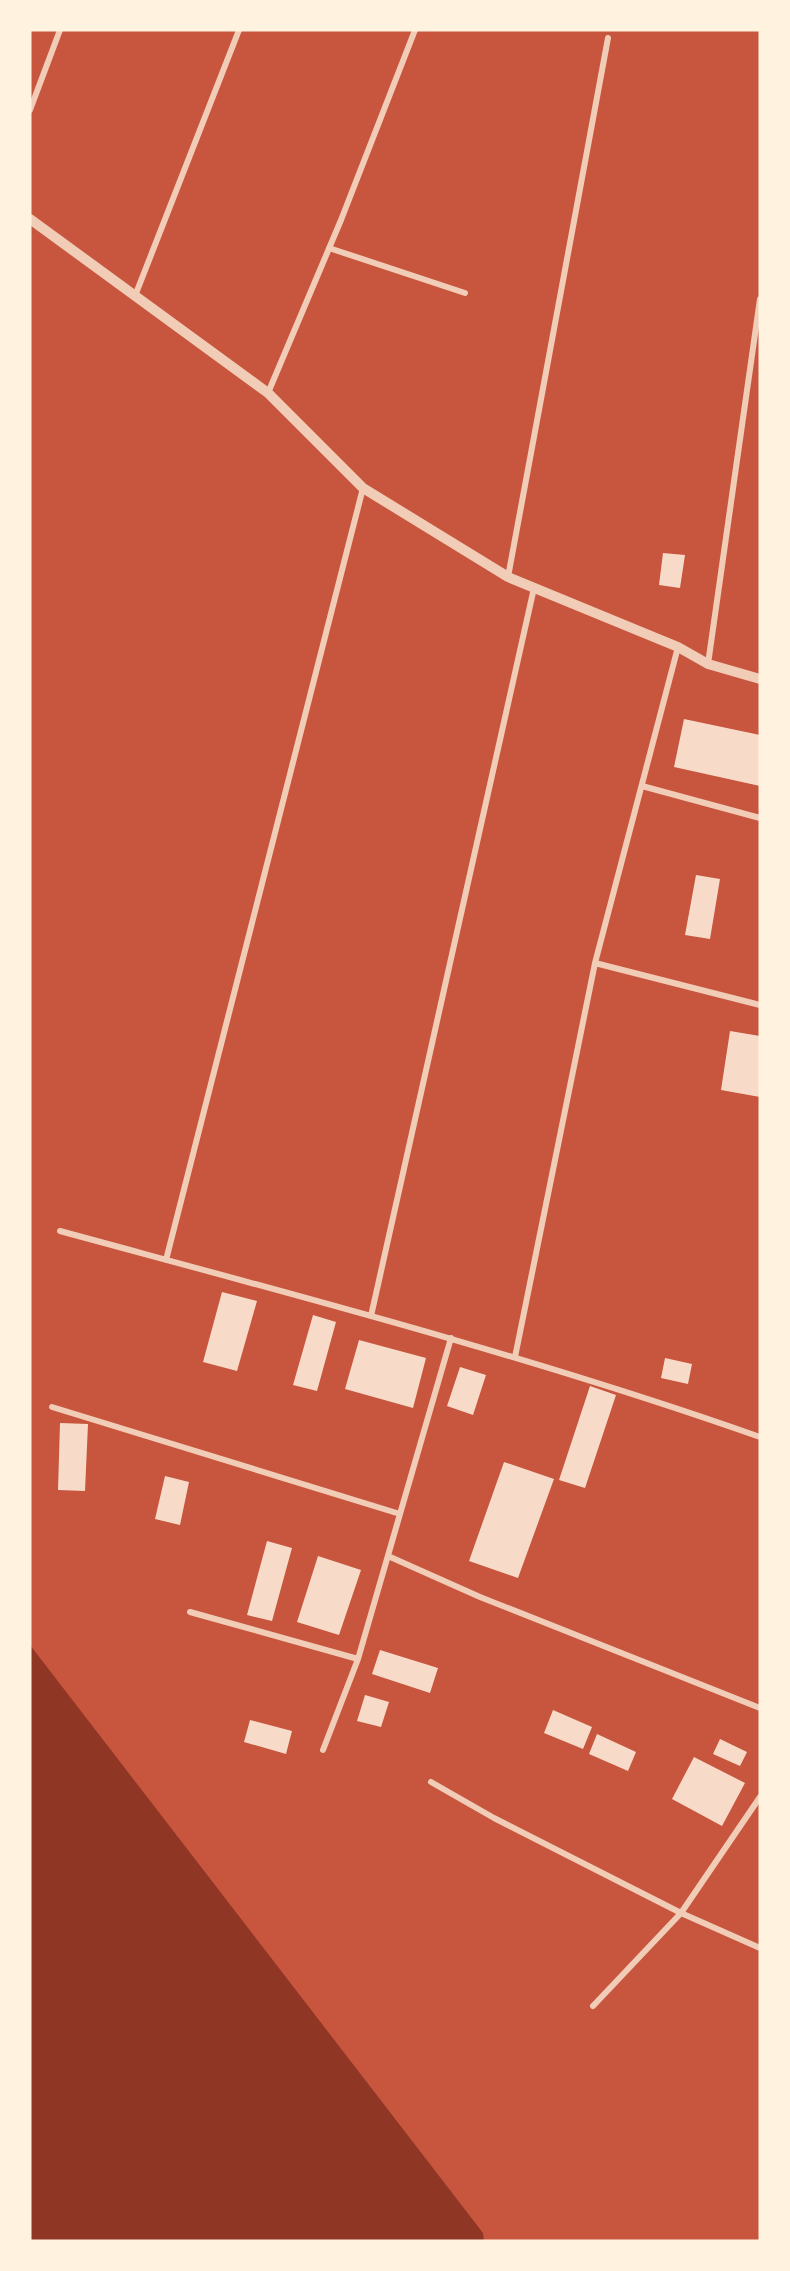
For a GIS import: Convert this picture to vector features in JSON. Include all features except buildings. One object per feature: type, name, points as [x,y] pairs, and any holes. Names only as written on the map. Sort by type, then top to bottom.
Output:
[{"type":"street","points":[[30,110],[60,30]]},
{"type":"street","points":[[135,296],[239,30]]},
{"type":"street","points":[[268,393],[329,248],[415,30]]},
{"type":"street","points":[[508,577],[608,38]]},
{"type":"street","points":[[30,219],[268,393],[363,488],[508,577],[678,647],[708,664],[760,679]]},
{"type":"street","points":[[329,248],[465,293]]},
{"type":"street","points":[[708,664],[760,299]]},
{"type":"street","points":[[166,1260],[363,488]]},
{"type":"street","points":[[371,1316],[534,588]]},
{"type":"street","points":[[514,1357],[595,963],[678,647]]},
{"type":"street","points":[[642,786],[760,818]]},
{"type":"street","points":[[595,963],[760,1005]]},
{"type":"street","points":[[60,1231],[451,1338],[683,1409],[760,1437]]},
{"type":"street","points":[[323,1750],[358,1659],[451,1338]]},
{"type":"street","points":[[52,1407],[400,1514]]},
{"type":"street","points":[[388,1556],[480,1597],[760,1708]]},
{"type":"street","points":[[190,1612],[358,1659]]},
{"type":"street","points":[[431,1782],[494,1818],[681,1913],[760,1948]]},
{"type":"street","points":[[593,2006],[681,1913],[760,1797]]},
{"type":"shaded area","points":[[30,1645],[483,2233],[484,2241],[30,2241]]}]
